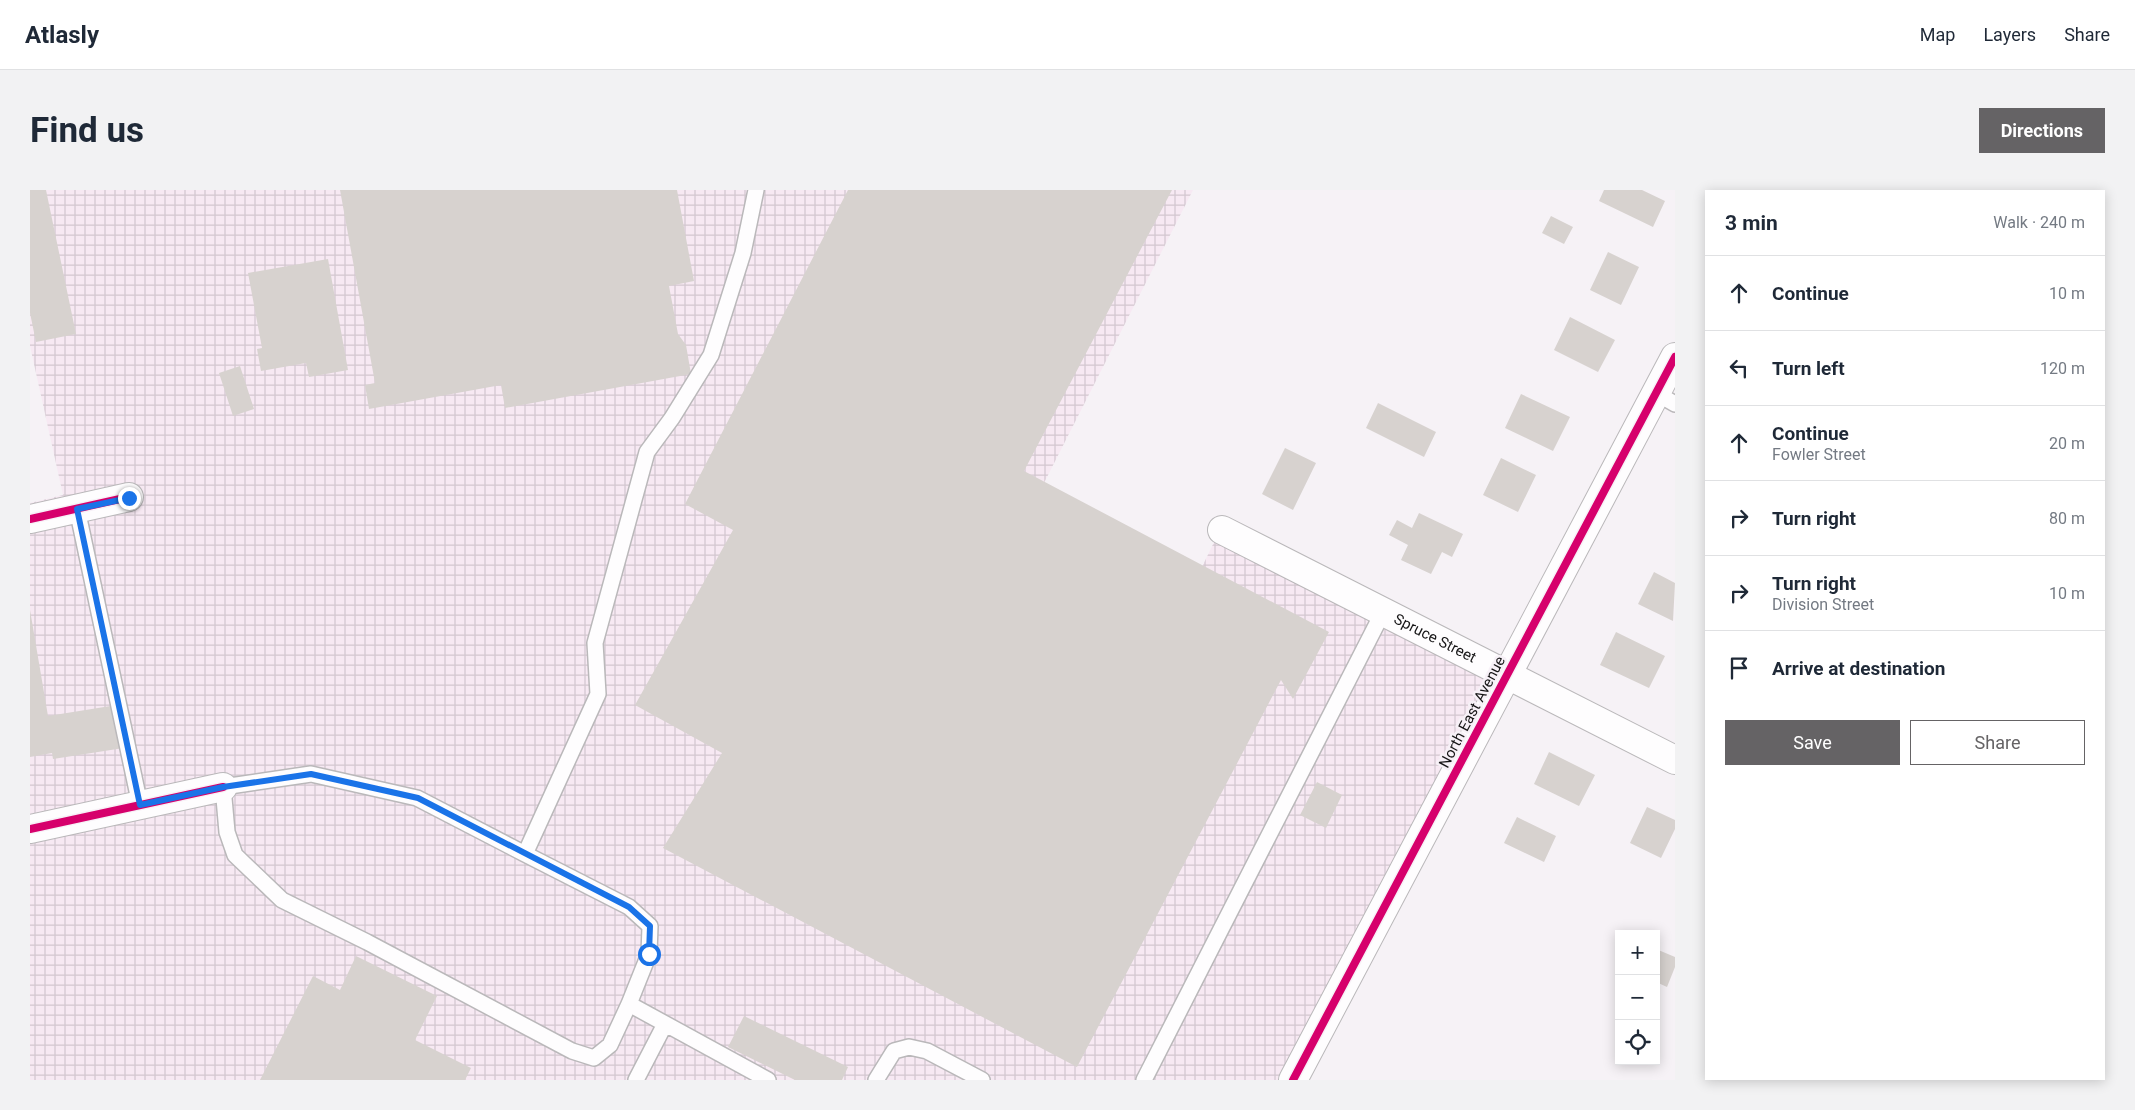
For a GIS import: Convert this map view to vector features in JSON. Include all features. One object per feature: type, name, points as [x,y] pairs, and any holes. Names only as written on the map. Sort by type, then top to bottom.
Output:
[{"type":"street","name":"North East Avenue","points":[[1293,1080],[1507,675],[1665,398],[1675,357]]},
{"type":"street","points":[[30,519],[129,498]]},
{"type":"street","name":"Spruce Street","points":[[1222,530],[1675,760]]},
{"type":"street","points":[[30,829],[223,787]]},
{"type":"lane","points":[[525,854],[598,694],[595,643],[647,452],[672,418],[712,355],[743,253],[756,190]]},
{"type":"lane","points":[[77,509],[140,805]]},
{"type":"lane","points":[[1144,1080],[1383,612]]},
{"type":"lane","points":[[311,774],[418,798],[629,907],[650,926],[649,954],[610,1045],[594,1058],[572,1051],[367,942],[282,900],[235,855],[227,832],[223,787],[311,774]]},
{"type":"lane","points":[[629,1004],[768,1080]]},
{"type":"lane","points":[[636,1080],[666,1024]]},
{"type":"lane","points":[[876,1080],[894,1051],[909,1047],[927,1051],[982,1080]]},
{"type":"shaded area","points":[[30,190],[1193,190],[986,597],[1147,680],[1218,534],[1506,680],[1299,1080],[30,1080],[30,503],[63,495],[30,346]]},
{"type":"building","points":[[30,190],[46,190],[76,334],[36,342],[30,313]]},
{"type":"building","points":[[340,190],[677,190],[694,281],[669,286],[678,334],[686,345],[691,374],[505,408],[501,385],[369,409],[365,385],[375,383]]},
{"type":"building","points":[[848,190],[1172,190],[1024,471],[1329,632],[1293,699],[1281,680],[1077,1067],[663,848],[722,753],[635,705],[733,530],[685,504]]},
{"type":"building","points":[[1604,190],[1642,190],[1665,201],[1653,227],[1599,201]]},
{"type":"building","points":[[1551,216],[1573,227],[1564,244],[1542,233]]},
{"type":"building","points":[[1608,252],[1639,267],[1621,305],[1590,290]]},
{"type":"building","points":[[328,259],[348,370],[309,377],[306,363],[261,371],[257,349],[262,348],[248,273]]},
{"type":"building","points":[[1570,317],[1615,340],[1598,372],[1554,350]]},
{"type":"building","points":[[240,366],[254,409],[233,416],[219,373]]},
{"type":"building","points":[[1521,394],[1570,417],[1553,451],[1505,428]]},
{"type":"building","points":[[1378,403],[1436,432],[1424,457],[1366,428]]},
{"type":"building","points":[[1285,448],[1316,463],[1293,510],[1262,494]]},
{"type":"building","points":[[1501,458],[1536,475],[1518,512],[1483,495]]},
{"type":"building","points":[[1419,513],[1463,534],[1452,557],[1442,552],[1431,574],[1401,560],[1408,545],[1389,535],[1397,520],[1412,528]]},
{"type":"building","points":[[1654,572],[1675,583],[1673,621],[1638,604]]},
{"type":"building","points":[[30,610],[48,716],[123,704],[130,747],[53,759],[52,753],[30,757]]},
{"type":"building","points":[[1616,632],[1665,656],[1649,688],[1600,665]]},
{"type":"building","points":[[1549,752],[1595,775],[1579,806],[1534,784]]},
{"type":"building","points":[[1317,782],[1342,795],[1326,828],[1300,815]]},
{"type":"building","points":[[1647,807],[1675,820],[1675,829],[1661,858],[1630,843]]},
{"type":"building","points":[[1517,817],[1556,836],[1544,862],[1504,843]]},
{"type":"building","points":[[1660,951],[1675,957],[1675,967],[1667,987],[1660,984]]},
{"type":"building","points":[[356,956],[437,996],[415,1040],[471,1068],[465,1080],[260,1080],[313,976],[340,990]]},
{"type":"building","points":[[744,1016],[848,1067],[842,1080],[795,1080],[728,1047]]},
{"type":"cycle path","points":[[1293,1080],[1675,357]]},
{"type":"cycle path","points":[[30,519],[129,497]]},
{"type":"cycle path","points":[[30,829],[223,787]]},
{"type":"route","points":[[129,498],[77,509],[140,805],[223,787],[311,774],[418,798],[629,907],[650,926],[649,954]]}]
